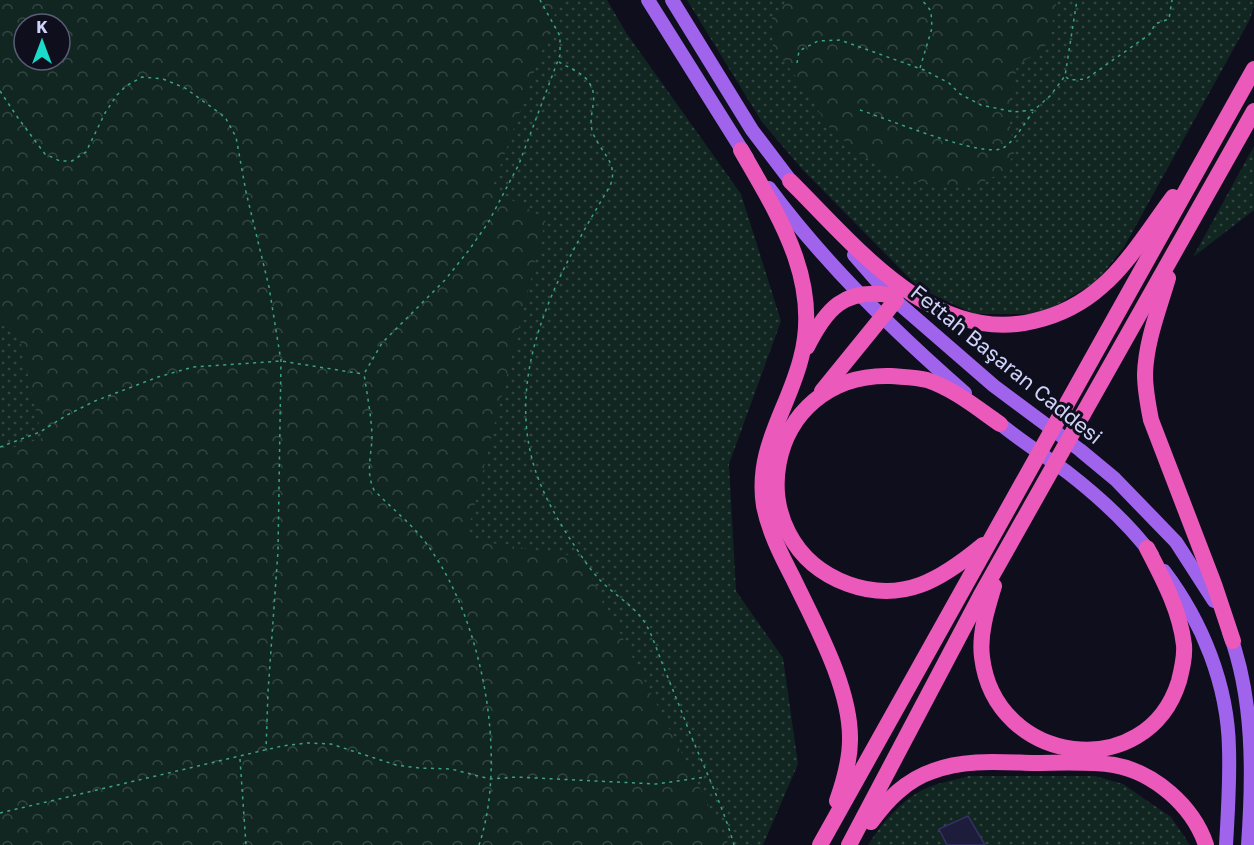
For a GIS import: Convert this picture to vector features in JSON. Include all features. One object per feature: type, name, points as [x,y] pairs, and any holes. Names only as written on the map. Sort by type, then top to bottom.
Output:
[{"type":"highway","points":[[790,181],[888,276],[908,292],[935,308],[989,325],[1016,325],[1036,321],[1077,304],[1113,276],[1180,187],[1254,68]]},
{"type":"highway","points":[[819,845],[1254,68]]},
{"type":"highway","points":[[849,845],[1002,560],[1254,111]]},
{"type":"highway","points":[[741,150],[776,211],[800,266],[806,321],[801,358]]},
{"type":"highway","points":[[1178,246],[1148,349],[1145,375],[1147,398],[1151,420],[1214,584],[1233,641]]},
{"type":"highway","points":[[819,845],[846,771],[849,755],[849,722],[842,687],[769,524],[762,487],[765,460],[775,424],[801,358],[826,315],[840,302],[872,292],[892,298],[882,316],[818,396],[799,416],[785,440],[776,477],[778,501],[785,525],[794,543],[807,559],[835,579],[878,592],[907,589],[937,579],[960,564],[993,536]]},
{"type":"highway","points":[[818,396],[833,387],[864,377],[924,379],[944,387],[1000,424]]},
{"type":"highway","points":[[1002,560],[981,638],[981,656],[985,677],[992,695],[1016,725],[1030,736],[1059,747],[1090,750],[1122,742],[1138,734],[1152,723],[1171,699],[1181,673],[1184,647],[1178,616],[1171,595],[1147,548]]},
{"type":"highway","points":[[855,845],[883,806],[894,794],[912,781],[932,771],[950,766],[984,762],[1103,764],[1133,770],[1173,795],[1193,820],[1206,845]]},
{"type":"main road","points":[[648,0],[741,150],[779,202],[843,277],[932,365],[1000,424],[1068,473],[1124,521],[1180,592],[1194,618],[1218,680],[1225,710],[1229,748],[1226,845]]},
{"type":"main road","name":"Fettah Başaran Caddesi","points":[[672,0],[752,130],[790,181],[892,298],[994,386],[1115,479],[1176,542],[1192,564],[1209,591],[1233,641],[1243,675],[1253,761],[1248,845]]},
{"type":"path","points":[[479,845],[488,810],[490,779],[487,710],[471,632],[457,595],[432,550],[394,511],[371,483],[368,469],[372,438],[364,374],[382,343],[445,280],[469,250],[488,223],[519,164],[559,61],[561,48],[560,36],[540,0]]},
{"type":"path","points":[[920,69],[932,28],[931,11],[922,0]]},
{"type":"path","points":[[860,110],[974,148],[994,151],[1005,147],[1065,76],[1077,0]]},
{"type":"path","points":[[1065,76],[1070,80],[1086,78],[1150,34],[1155,24],[1169,19],[1172,0]]},
{"type":"path","points":[[797,63],[799,51],[818,41],[840,40],[920,69],[949,83],[960,94],[981,105],[1014,112],[1034,110]]},
{"type":"path","points":[[559,61],[583,76],[592,88],[594,101],[591,119],[592,132],[608,157],[613,176],[610,186],[555,287],[541,320],[532,356],[528,391],[526,421],[530,450],[544,493],[571,540],[603,583],[633,608],[645,622],[707,777],[722,807],[734,845]]},
{"type":"path","points":[[0,91],[45,154],[60,161],[72,161],[86,152],[105,113],[117,95],[126,86],[142,78],[162,78],[185,88],[225,117],[231,126],[239,148],[246,192],[269,287],[281,361],[278,551],[268,692],[267,750]]},
{"type":"path","points":[[0,447],[40,432],[95,401],[175,371],[217,364],[281,361],[364,374]]},
{"type":"path","points":[[0,813],[294,744],[332,744],[396,765],[451,769],[490,779],[517,777],[656,784],[707,777]]},
{"type":"path","points":[[240,757],[246,845]]},
{"type":"green space","points":[[0,0],[607,0],[627,34],[741,194],[781,321],[729,464],[736,591],[783,658],[798,764],[763,845],[0,845]]},
{"type":"green space","points":[[0,0],[560,0],[492,189],[546,219],[466,539],[581,557],[729,845],[0,845],[0,452],[42,438],[18,331],[0,325]]},
{"type":"green space","points":[[687,0],[1254,0],[1254,7],[1249,21],[1124,247],[1096,282],[1041,314],[974,314],[919,288],[802,169],[762,122]]},
{"type":"green space","points":[[787,0],[983,0],[981,9],[984,0],[1057,0],[1048,44],[1017,66],[1008,110],[1014,153],[1005,171],[975,186],[947,186],[904,180],[858,153],[829,127],[799,81],[773,47],[772,18]]},
{"type":"green space","points":[[1254,146],[1254,210],[1193,257]]},
{"type":"green space","points":[[969,776],[1095,776],[1123,784],[1171,817],[1190,845],[868,845],[892,813],[915,794],[935,785]]},
{"type":"building","points":[[968,816],[985,845],[947,845],[939,829]]}]
